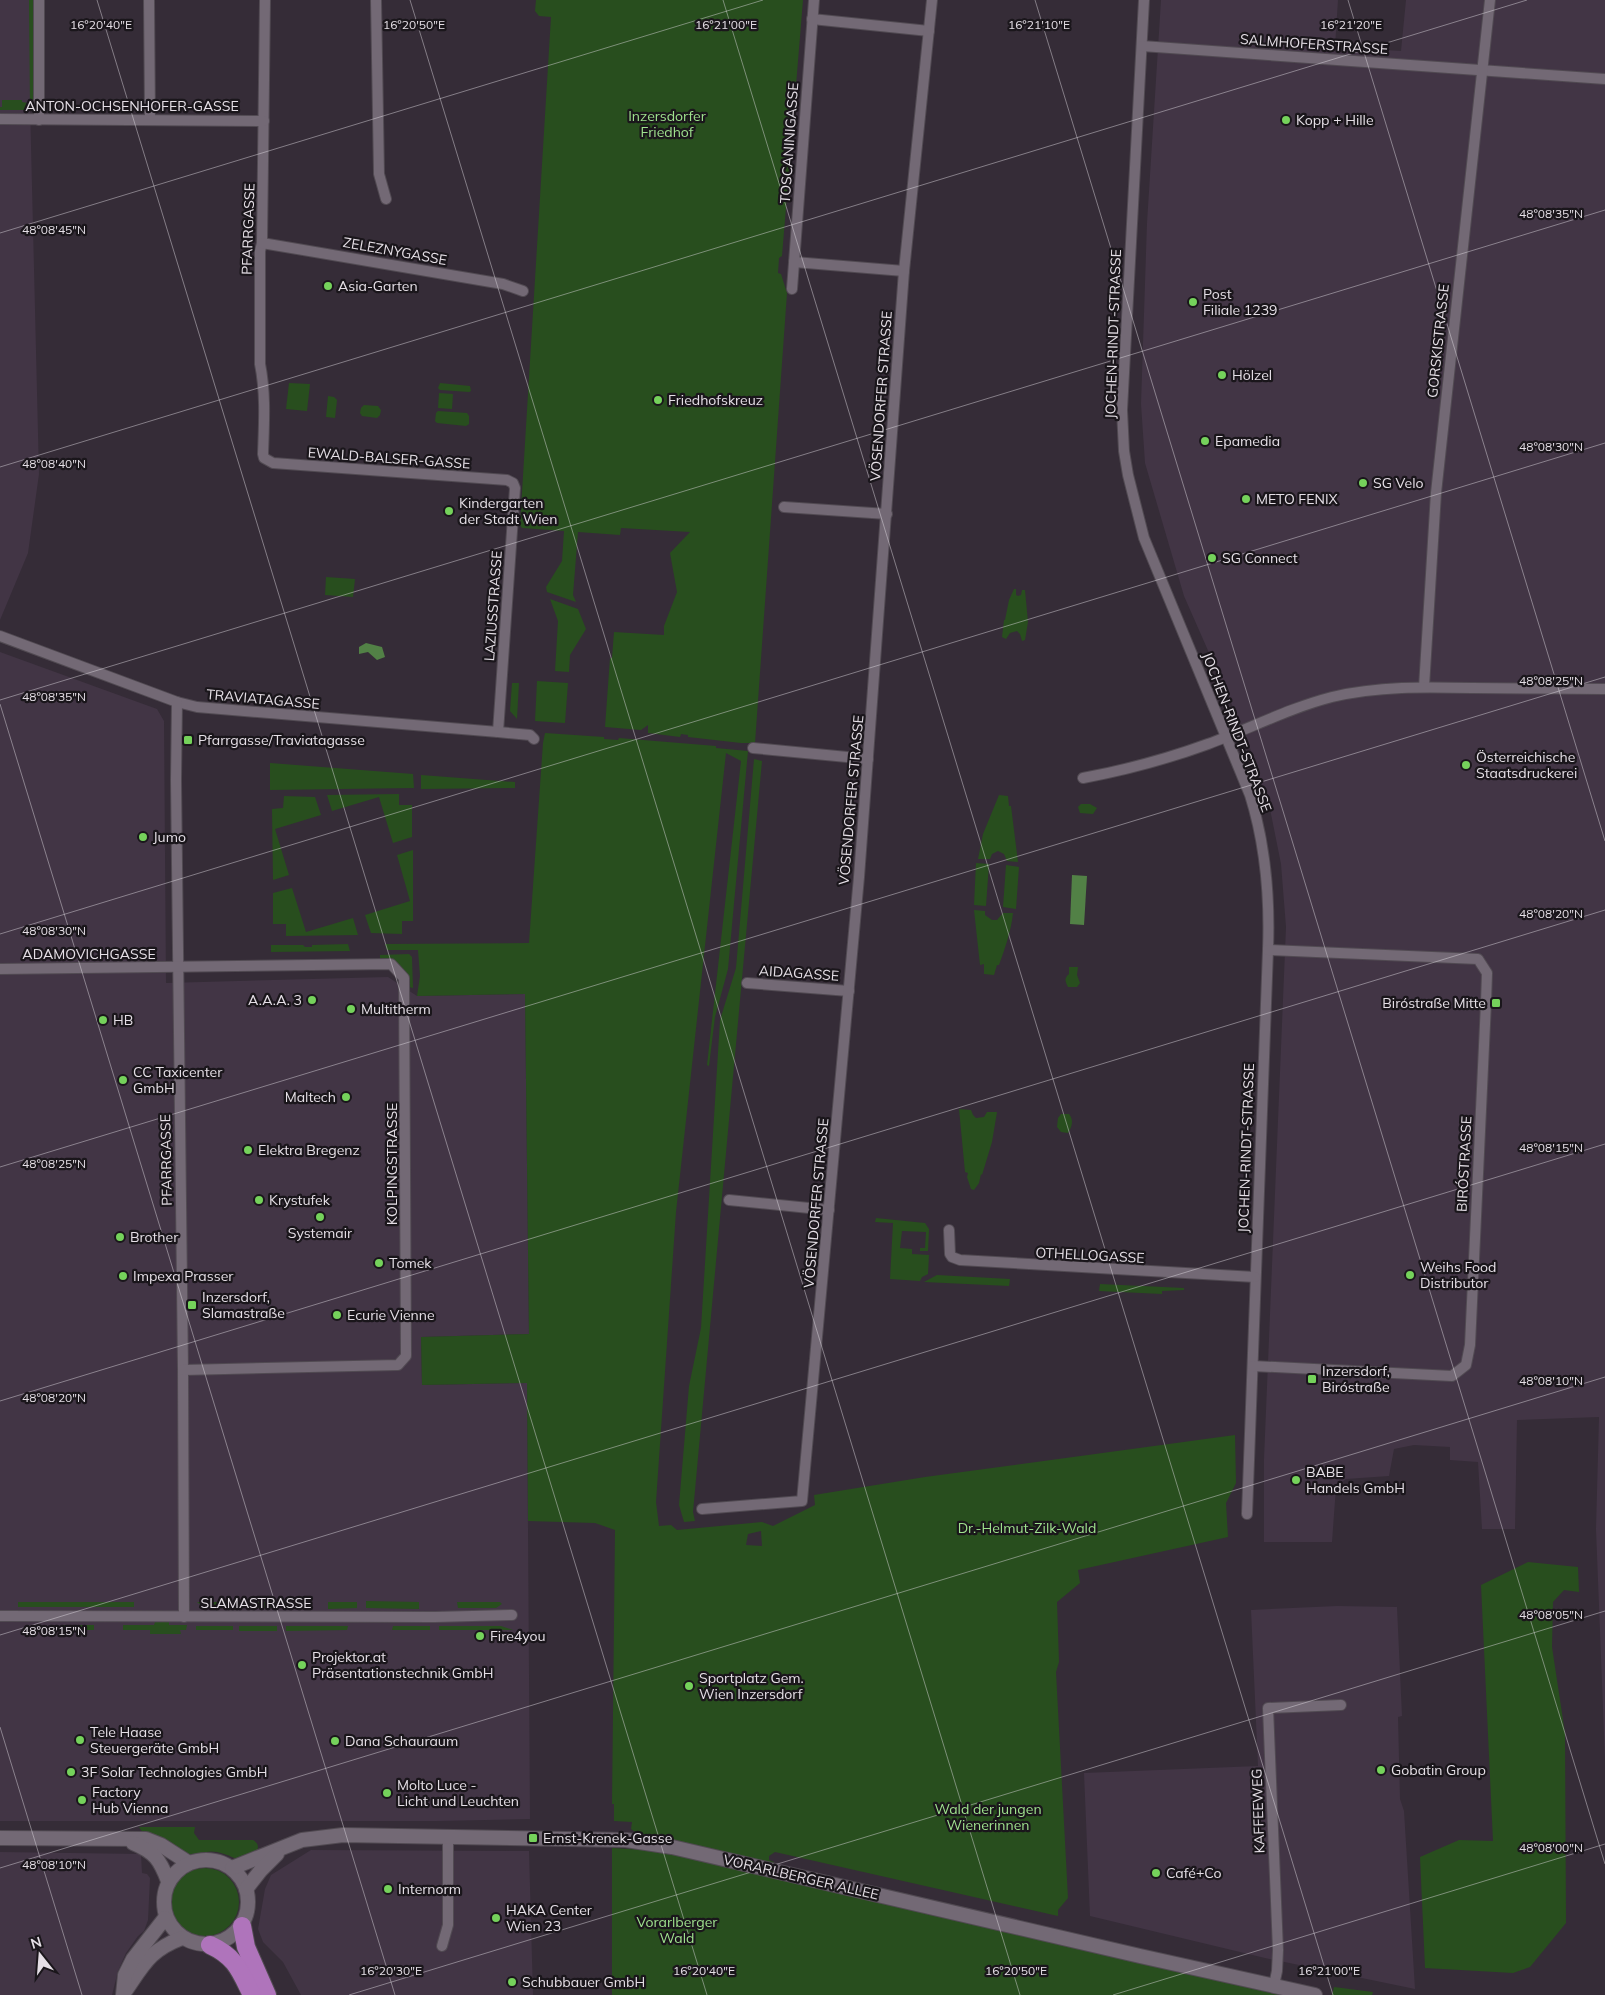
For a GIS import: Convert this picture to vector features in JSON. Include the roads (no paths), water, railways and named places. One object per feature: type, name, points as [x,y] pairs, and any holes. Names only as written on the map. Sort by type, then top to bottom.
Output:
[{"type":"highway","points":[[242,1926],[246,1947],[267,1995]]},
{"type":"highway","points":[[210,1945],[224,1951],[235,1962],[252,1995]]},
{"type":"main road","name":"VORARLBERGER ALLEE","points":[[232,1868],[280,1851],[302,1840],[327,1836],[448,1835],[626,1840],[672,1847],[1315,1995]]},
{"type":"main road","points":[[0,1838],[146,1839],[161,1845],[190,1863]]},
{"type":"main road","points":[[124,1838],[150,1851],[161,1863],[168,1881]]},
{"type":"main road","name":"VORARLBERGER ALLEE","points":[[246,1889],[260,1870],[280,1851]]},
{"type":"main road","points":[[204,1860],[218,1861],[232,1868],[241,1878],[249,1901],[242,1926],[232,1936],[222,1942],[210,1945],[195,1944],[182,1938],[172,1928],[166,1918],[163,1904],[164,1891],[168,1881],[179,1869],[190,1863],[204,1860]]},
{"type":"main road","points":[[123,1995],[126,1975],[134,1959],[166,1918]]},
{"type":"main road","points":[[123,1995],[143,1965],[156,1951],[182,1938]]},
{"type":"street","points":[[39,0],[39,120]]},
{"type":"street","points":[[149,0],[150,120]]},
{"type":"street","name":"PFARRGASSE","points":[[264,458],[264,414],[260,364],[260,251],[262,243],[265,0]]},
{"type":"street","points":[[376,0],[379,174],[386,199]]},
{"type":"street","name":"TOSCANINIGASSE","points":[[792,289],[814,0]]},
{"type":"street","name":"VÖSENDORFER STRASSE","points":[[702,1509],[802,1501],[849,991],[887,514],[904,271],[932,0]]},
{"type":"street","name":"JOCHEN-RINDT-STRASSE","points":[[1144,0],[1122,410],[1124,451],[1131,492],[1144,538],[1250,795],[1261,837],[1268,887],[1268,950],[1253,1366],[1248,1433],[1247,1514]]},
{"type":"street","name":"GORSKISTRASSE","points":[[1424,687],[1436,492],[1447,378],[1490,0]]},
{"type":"street","points":[[812,20],[929,31]]},
{"type":"street","name":"SALMHOFERSTRASSE","points":[[1142,46],[1605,79]]},
{"type":"street","name":"ANTON-OCHSENHOFER-GASSE","points":[[0,119],[264,121]]},
{"type":"street","name":"ZELEZNYGASSE","points":[[262,243],[503,284],[523,291]]},
{"type":"street","points":[[794,262],[904,271]]},
{"type":"street","name":"EWALD-BALSER-GASSE","points":[[264,458],[273,463],[507,480],[513,483]]},
{"type":"street","name":"LAZIUSSTRASSE","points":[[498,732],[515,488],[513,483]]},
{"type":"street","points":[[784,507],[887,514]]},
{"type":"street","name":"TRAVIATAGASSE","points":[[0,636],[177,702],[197,707],[530,735],[534,740]]},
{"type":"street","points":[[1083,778],[1151,763],[1331,697],[1375,690],[1424,687],[1605,689]]},
{"type":"street","name":"PFARRGASSE","points":[[177,702],[184,1617]]},
{"type":"street","points":[[752,748],[868,760]]},
{"type":"street","name":"BIRÓSTRASSE","points":[[1253,1366],[1452,1376],[1466,1365],[1470,1345],[1486,1003],[1487,973],[1478,959],[1268,950]]},
{"type":"street","name":"KOLPINGSTRASSE","points":[[178,968],[391,964],[404,978],[406,1356],[398,1365],[183,1370]]},
{"type":"street","name":"ADAMOVICHGASSE","points":[[0,969],[178,968]]},
{"type":"street","name":"AIDAGASSE","points":[[747,983],[849,991]]},
{"type":"street","points":[[729,1200],[829,1210]]},
{"type":"street","name":"OTHELLOGASSE","points":[[949,1230],[950,1254],[952,1257],[960,1260],[1255,1278]]},
{"type":"street","name":"SLAMASTRASSE","points":[[0,1616],[435,1618],[512,1615]]},
{"type":"street","name":"KAFFEEWEG","points":[[1274,1985],[1278,1950],[1268,1708],[1342,1705]]},
{"type":"street","points":[[442,1946],[448,1925],[448,1835]]},
{"type":"place","name":"Kopp + Hille","points":[[1286,120]]},
{"type":"place","name":"Asia-Garten","points":[[328,286]]},
{"type":"place","name":"Post Filiale 1239","points":[[1193,302]]},
{"type":"place","name":"Hölzel","points":[[1222,375]]},
{"type":"place","name":"Friedhofskreuz","points":[[658,400]]},
{"type":"place","name":"Epamedia","points":[[1205,441]]},
{"type":"place","name":"SG Velo","points":[[1363,483]]},
{"type":"place","name":"METO FENIX","points":[[1246,499]]},
{"type":"place","name":"Kindergarten der Stadt Wien","points":[[449,511]]},
{"type":"place","name":"SG Connect","points":[[1212,558]]},
{"type":"place","name":"Pfarrgasse/Traviatagasse","points":[[188,740]]},
{"type":"place","name":"Österreichische Staatsdruckerei","points":[[1466,765]]},
{"type":"place","name":"Jumo","points":[[143,837]]},
{"type":"place","name":"A.A.A. 3","points":[[312,1000]]},
{"type":"place","name":"Biróstraße Mitte","points":[[1496,1003]]},
{"type":"place","name":"Multitherm","points":[[351,1009]]},
{"type":"place","name":"HB","points":[[103,1020]]},
{"type":"place","name":"CC Taxicenter GmbH","points":[[123,1080]]},
{"type":"place","name":"Maltech","points":[[346,1097]]},
{"type":"place","name":"Elektra Bregenz","points":[[248,1150]]},
{"type":"place","name":"Krystufek","points":[[259,1200]]},
{"type":"place","name":"Systemair","points":[[320,1217]]},
{"type":"place","name":"Brother","points":[[120,1237]]},
{"type":"place","name":"Tomek","points":[[379,1263]]},
{"type":"place","name":"Weihs Food Distributor","points":[[1410,1275]]},
{"type":"place","name":"Impexa Prasser","points":[[123,1276]]},
{"type":"place","name":"Inzersdorf, Slamastraße","points":[[192,1305]]},
{"type":"place","name":"Ecurie Vienne","points":[[337,1315]]},
{"type":"place","name":"Inzersdorf, Biróstraße","points":[[1312,1379]]},
{"type":"place","name":"BABE Handels GmbH","points":[[1296,1480]]},
{"type":"place","name":"Fire4you","points":[[480,1636]]},
{"type":"place","name":"Projektor.at Präsentationstechnik GmbH","points":[[302,1665]]},
{"type":"place","name":"Sportplatz Gem. Wien Inzersdorf","points":[[689,1686]]},
{"type":"place","name":"Tele Haase Steuergeräte GmbH","points":[[80,1740]]},
{"type":"place","name":"Dana Schauraum","points":[[335,1741]]},
{"type":"place","name":"Gobatin Group","points":[[1381,1770]]},
{"type":"place","name":"3F Solar Technologies GmbH","points":[[71,1772]]},
{"type":"place","name":"Molto Luce - Licht und Leuchten","points":[[387,1793]]},
{"type":"place","name":"Factory Hub Vienna","points":[[82,1800]]},
{"type":"place","name":"Ernst-Krenek-Gasse","points":[[533,1838]]},
{"type":"place","name":"Café+Co","points":[[1156,1873]]},
{"type":"place","name":"Internorm","points":[[388,1889]]},
{"type":"place","name":"HAKA Center Wien 23","points":[[496,1918]]},
{"type":"place","name":"Schubbauer GmbH","points":[[512,1982]]},
{"type":"park label","name":"Inzersdorfer Friedhof","points":[[667,124]]},
{"type":"park label","name":"Dr.-Helmut-Zilk-Wald","points":[[1027,1528]]},
{"type":"park label","name":"Wald der jungen Wienerinnen","points":[[988,1818]]},
{"type":"park label","name":"Vorarlberger Wald","points":[[677,1930]]}]
